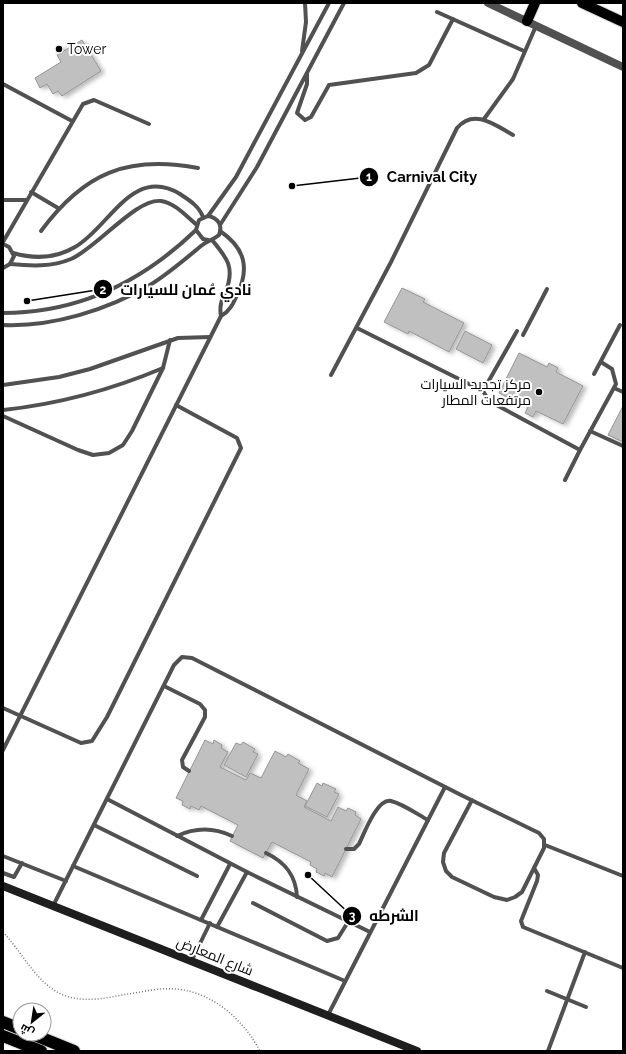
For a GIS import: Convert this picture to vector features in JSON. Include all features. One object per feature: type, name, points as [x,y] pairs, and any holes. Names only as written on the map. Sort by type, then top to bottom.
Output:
[{"type":"highway","points":[[3,1036],[41,1051]]},
{"type":"highway","points":[[52,1042],[74,1051]]},
{"type":"main road","points":[[531,23],[535,3]]},
{"type":"main road","points":[[582,3],[623,22]]},
{"type":"main road","name":"شارع المعارض","points":[[3,886],[192,960],[417,1051]]},
{"type":"street","points":[[488,3],[623,67]]},
{"type":"lane","points":[[301,55],[306,22],[305,3]]},
{"type":"lane","points":[[208,216],[236,177],[329,3]]},
{"type":"lane","points":[[3,325],[55,320],[104,307],[150,284],[172,270],[210,240],[219,235],[220,225],[254,172],[344,3]]},
{"type":"lane","points":[[437,12],[524,52]]},
{"type":"lane","points":[[307,72],[307,84],[297,113],[305,120],[311,117],[329,84],[416,73],[429,66],[453,19]]},
{"type":"lane","points":[[484,119],[513,78],[524,52],[531,23]]},
{"type":"lane","points":[[3,84],[72,121]]},
{"type":"lane","points":[[3,268],[10,264],[13,259],[13,253],[9,247],[3,243],[26,200],[83,104],[94,100],[150,124]]},
{"type":"lane","points":[[331,375],[357,328],[455,132],[460,125],[468,120],[484,119],[513,134]]},
{"type":"lane","points":[[41,231],[58,208],[77,191],[98,177],[122,168],[147,163],[173,164],[198,168]]},
{"type":"lane","points":[[13,253],[23,256],[44,257],[66,252],[86,240],[130,196],[140,190],[150,187],[160,186],[180,194],[198,208],[203,217]]},
{"type":"lane","points":[[31,192],[58,208]]},
{"type":"lane","points":[[3,200],[26,200]]},
{"type":"lane","points":[[10,264],[47,266],[71,259],[92,246],[138,208],[153,201],[170,204],[197,225]]},
{"type":"lane","points":[[3,313],[56,307],[102,294],[144,273],[163,260],[196,230],[197,225],[203,217],[214,217],[220,225]]},
{"type":"lane","points":[[196,230],[199,235],[210,240],[228,260],[230,277],[220,305],[221,316]]},
{"type":"lane","points":[[3,750],[210,337],[221,316],[231,309],[245,278],[243,257],[230,239],[220,231]]},
{"type":"lane","points":[[523,335],[547,289]]},
{"type":"lane","points":[[594,374],[620,325]]},
{"type":"lane","points":[[357,328],[483,391],[489,401],[580,450]]},
{"type":"lane","points":[[483,391],[517,332]]},
{"type":"lane","points":[[3,385],[52,378],[90,369],[170,340],[186,336],[210,337]]},
{"type":"lane","points":[[3,416],[78,450],[94,455],[110,453],[123,445],[132,431],[163,368],[170,340]]},
{"type":"lane","points":[[566,480],[580,450],[616,384],[612,369],[601,362]]},
{"type":"lane","points":[[3,410],[63,401],[97,393],[163,368]]},
{"type":"lane","points":[[614,388],[623,392]]},
{"type":"lane","points":[[3,708],[21,714],[81,743],[92,741],[114,703],[241,448],[237,438],[176,405]]},
{"type":"lane","points":[[590,432],[623,446]]},
{"type":"lane","points":[[53,906],[176,662],[182,658],[189,657],[445,787],[539,832],[544,839],[545,845],[522,892],[515,897],[507,900],[498,899],[449,874],[444,867],[444,856],[472,800]]},
{"type":"lane","points":[[164,686],[200,704],[205,710],[205,717],[182,760],[183,767],[189,771]]},
{"type":"lane","points":[[328,1015],[445,787]]},
{"type":"lane","points":[[107,799],[230,864],[370,932]]},
{"type":"lane","points":[[346,849],[351,850],[359,844],[378,807],[384,802],[393,802],[428,820]]},
{"type":"lane","points":[[94,825],[197,876]]},
{"type":"lane","points":[[177,836],[200,829],[215,830],[232,836]]},
{"type":"lane","points":[[545,845],[623,876]]},
{"type":"lane","points":[[266,853],[279,860],[290,871],[296,884],[297,897]]},
{"type":"lane","points":[[3,856],[66,880]]},
{"type":"lane","points":[[3,873],[14,877],[22,864]]},
{"type":"lane","points":[[201,920],[230,864]]},
{"type":"lane","points":[[73,866],[345,981]]},
{"type":"lane","points":[[534,868],[538,875],[537,881],[522,918],[522,925],[623,968]]},
{"type":"lane","points":[[217,926],[246,872]]},
{"type":"lane","points":[[253,904],[328,941],[338,938],[348,922]]},
{"type":"lane","points":[[192,960],[210,923]]},
{"type":"lane","points":[[548,1051],[585,952]]},
{"type":"lane","points":[[547,991],[586,1007]]},
{"type":"path","points":[[3,932],[16,946],[30,968],[43,982],[54,990],[69,997],[82,999],[103,999],[160,989],[192,991],[210,998],[229,1011],[246,1030],[260,1051]]},
{"type":"building","points":[[82,40],[101,71],[62,96],[58,91],[53,94],[47,84],[40,88],[35,78],[61,62],[57,55]]},
{"type":"building","name":"Tower","points":[[62,46],[64,50],[56,52],[55,48]]},
{"type":"building","points":[[402,288],[425,299],[423,302],[464,323],[449,352],[409,331],[408,334],[384,322]]},
{"type":"building","points":[[465,331],[492,345],[483,363],[456,349]]},
{"type":"building","points":[[519,353],[547,367],[549,363],[558,368],[556,372],[583,386],[563,424],[536,411],[533,417],[525,413],[528,407],[499,393]]},
{"type":"building","points":[[623,406],[623,442],[608,435]]},
{"type":"building","points":[[205,740],[213,744],[214,740],[222,745],[221,748],[228,752],[220,767],[246,780],[250,773],[261,778],[275,751],[286,757],[288,754],[300,761],[298,763],[309,769],[296,795],[307,801],[304,807],[331,821],[338,807],[346,811],[348,808],[356,812],[355,815],[361,819],[332,877],[325,873],[324,876],[316,872],[317,869],[310,865],[311,862],[272,842],[263,858],[230,841],[238,825],[201,806],[199,810],[191,806],[190,809],[182,805],[183,801],[176,798]]},
{"type":"building","points":[[243,742],[255,749],[253,752],[258,754],[246,777],[224,765],[236,743],[241,745]]},
{"type":"building","points":[[317,783],[322,786],[323,783],[336,789],[334,792],[339,794],[327,817],[305,806]]},
{"type":"place","name":"Tower","points":[[59,49]]},
{"type":"place","name":"Carnival City","points":[[292,186]]},
{"type":"place","name":"نادي عُمان للسيارات","points":[[27,301]]},
{"type":"place","name":"مركز تجديد السيارات مرتفعات المطار","points":[[539,392]]},
{"type":"place","name":"الشرطه","points":[[308,875]]}]
